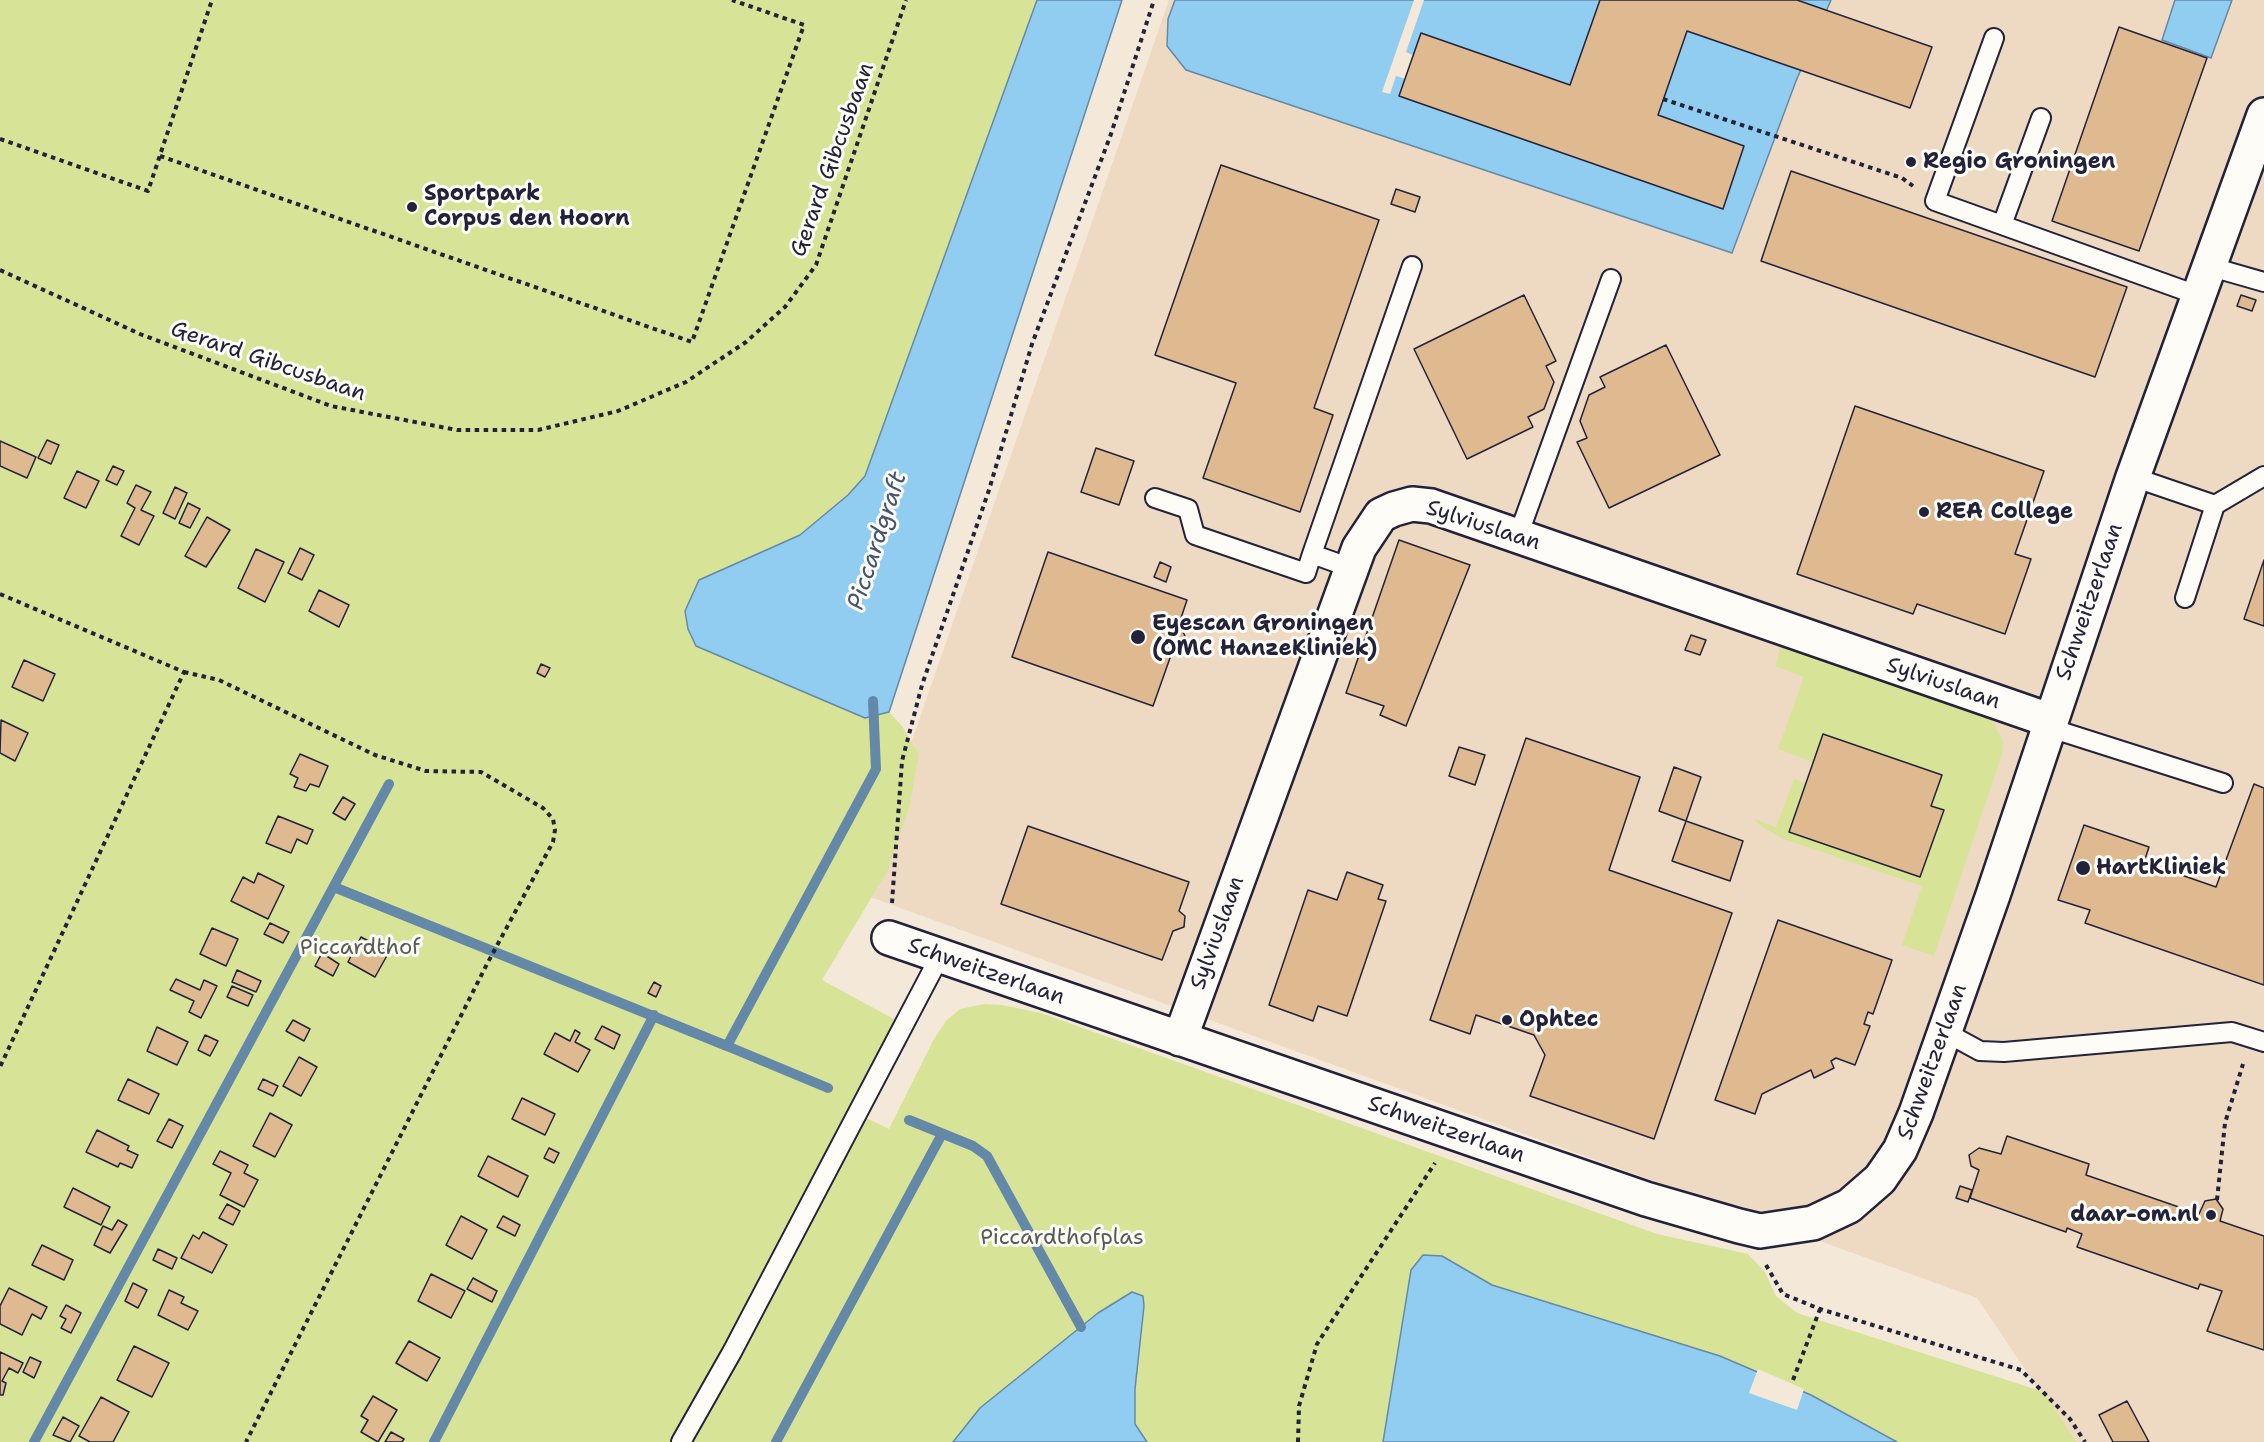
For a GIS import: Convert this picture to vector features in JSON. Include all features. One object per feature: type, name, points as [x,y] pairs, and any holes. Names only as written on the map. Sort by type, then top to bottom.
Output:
[{"type":"street","name":"Schweitzerlaan","points":[[889,938],[1646,1199],[1760,1231],[1813,1223],[1849,1206],[1880,1179],[1900,1150],[1912,1122],[1993,895],[2048,724],[2133,477],[2202,280],[2264,116]]},
{"type":"street","name":"Sylviuslaan","points":[[1180,1039],[1351,568],[1359,548],[1381,515],[1412,504],[1431,506],[2048,724]]},
{"type":"lane","points":[[1994,38],[1935,201],[2002,225],[2202,280],[2264,282]]},
{"type":"lane","points":[[2002,225],[2041,118]]},
{"type":"lane","points":[[1155,498],[1188,509],[1195,536],[1306,573],[1412,266]]},
{"type":"lane","points":[[1518,536],[1611,279]]},
{"type":"lane","points":[[2185,598],[2215,505],[2264,476]]},
{"type":"lane","points":[[2133,477],[2215,505]]},
{"type":"lane","points":[[1312,554],[1351,568]]},
{"type":"lane","points":[[2048,724],[2223,783]]},
{"type":"lane","points":[[681,1442],[732,1352],[940,956]]},
{"type":"lane","points":[[1945,1032],[1980,1051],[2004,1052],[2232,1032],[2258,1040]]},
{"type":"path","points":[[0,139],[148,191],[212,0]]},
{"type":"path","points":[[160,156],[692,342],[804,25],[732,0]]},
{"type":"path","name":"Gerard Gibcusbaan","points":[[0,270],[140,334],[341,408],[457,430],[538,430],[618,411],[686,382],[746,342],[785,306],[816,265],[906,0]]},
{"type":"path","points":[[889,938],[902,761],[922,685],[988,490],[1032,344],[1111,134],[1154,0]]},
{"type":"path","points":[[1663,99],[1902,178]]},
{"type":"path","points":[[0,594],[184,672],[219,680],[375,755],[426,771],[481,772],[543,808],[553,819],[555,830],[553,842],[487,964],[246,1442]]},
{"type":"path","points":[[0,1067],[184,672]]},
{"type":"path","points":[[2217,1200],[2225,1123],[2258,1040]]},
{"type":"path","points":[[1298,1442],[1299,1406],[1317,1344],[1455,1133]]},
{"type":"path","points":[[1760,1231],[1766,1268],[1783,1294],[1820,1309],[2021,1370],[2070,1419],[2085,1442]]},
{"type":"path","points":[[1793,1380],[1820,1309]]},
{"type":"shaded area","points":[[1169,0],[2264,0],[2264,1442],[2074,1442],[1977,1298],[859,893]]},
{"type":"green space","name":"Piccardthof","points":[[0,0],[1037,0],[865,476],[848,495],[800,535],[699,580],[865,717],[889,712],[902,726],[919,754],[910,804],[888,870],[822,980],[903,1024],[862,1116],[889,1129],[934,1039],[946,1021],[960,1009],[984,1004],[1002,1005],[1041,1013],[1657,1234],[1748,1254],[1765,1272],[1776,1296],[1797,1313],[2038,1390],[2047,1397],[2076,1442],[0,1442]]},
{"type":"green space","points":[[1787,642],[1978,711],[1993,722],[2003,741],[2002,754],[1934,956],[1902,945],[1922,886],[1783,839],[1758,824],[1755,819],[1776,827],[1794,779],[1806,783],[1790,832],[1920,877],[1944,811],[1931,806],[1941,775],[1823,734],[1813,762],[1778,749],[1804,677],[1775,666],[1781,646]]},
{"type":"water","points":[[1037,0],[1122,0],[889,712],[865,718],[696,646],[688,629],[685,611],[699,580],[800,535],[848,495],[865,476]]},
{"type":"water","points":[[1175,0],[1831,0],[1796,81],[1732,253],[1186,70],[1167,46],[1168,19]]},
{"type":"water","points":[[2175,0],[2232,0],[2211,58],[2162,40]]},
{"type":"water","points":[[1423,1255],[1442,1256],[1492,1285],[1720,1356],[1811,1395],[1897,1442],[1383,1442],[1411,1270]]},
{"type":"water","name":"Piccardthofplas","points":[[1132,1292],[1143,1296],[1144,1306],[1135,1389],[1135,1424],[1147,1442],[953,1442],[980,1408],[1098,1313]]},
{"type":"pier","points":[[1414,0],[1424,0],[1406,52],[1413,55],[1406,79],[1396,76],[1390,94],[1382,92]]},
{"type":"pier","points":[[1758,1369],[1804,1389],[1797,1410],[1749,1393]]},
{"type":"building","points":[[1600,0],[1797,0],[1932,47],[1910,108],[1687,31],[1658,115],[1744,146],[1723,209],[1399,96],[1421,33],[1570,85]]},
{"type":"building","points":[[2119,27],[2207,58],[2139,251],[2052,221]]},
{"type":"building","points":[[1221,165],[1379,220],[1314,408],[1333,415],[1300,512],[1203,478],[1236,383],[1155,355]]},
{"type":"building","points":[[1791,171],[2127,287],[2095,377],[1761,261]]},
{"type":"building","points":[[1396,189],[1420,197],[1415,212],[1391,204]]},
{"type":"building","points":[[1524,295],[1556,361],[1546,366],[1554,382],[1544,409],[1528,417],[1533,427],[1467,459],[1414,349]]},
{"type":"building","points":[[2241,295],[2256,300],[2252,311],[2237,306]]},
{"type":"building","points":[[1666,345],[1720,455],[1609,508],[1577,442],[1587,438],[1580,421],[1589,395],[1605,387],[1600,377]]},
{"type":"building","name":"REA College","points":[[1855,406],[2044,471],[2015,554],[2031,559],[2005,634],[1917,604],[1913,614],[1797,574]]},
{"type":"building","points":[[47,440],[59,445],[51,464],[38,458]]},
{"type":"building","points":[[0,441],[36,457],[27,478],[0,466]]},
{"type":"building","points":[[1096,448],[1134,461],[1119,505],[1081,492]]},
{"type":"building","points":[[113,466],[124,471],[117,485],[106,480]]},
{"type":"building","points":[[77,471],[99,481],[86,508],[64,498]]},
{"type":"building","points":[[136,485],[151,492],[141,510],[154,516],[139,545],[121,536],[135,508],[127,503]]},
{"type":"building","points":[[175,487],[187,493],[175,519],[163,513]]},
{"type":"building","points":[[188,503],[200,509],[190,528],[179,523]]},
{"type":"building","points":[[207,517],[230,530],[206,567],[185,556]]},
{"type":"building","points":[[1399,540],[1470,565],[1406,726],[1380,715],[1384,706],[1346,693]]},
{"type":"building","points":[[300,548],[314,555],[302,580],[288,573]]},
{"type":"building","points":[[256,549],[284,562],[265,602],[238,588]]},
{"type":"building","points":[[1048,552],[1187,600],[1179,624],[1185,636],[1176,641],[1153,706],[1012,657]]},
{"type":"building","points":[[2264,560],[2264,626],[2244,619]]},
{"type":"building","points":[[1160,562],[1171,567],[1166,582],[1154,577]]},
{"type":"building","points":[[319,590],[349,605],[339,627],[309,611]]},
{"type":"building","points":[[1691,635],[1706,640],[1700,655],[1685,650]]},
{"type":"building","points":[[24,660],[55,674],[43,701],[12,687]]},
{"type":"building","points":[[541,664],[550,668],[545,677],[537,673]]},
{"type":"building","points":[[1,720],[28,733],[15,761],[0,753]]},
{"type":"building","points":[[1823,734],[1942,775],[1931,806],[1944,810],[1920,877],[1789,832]]},
{"type":"building","points":[[1526,738],[1640,777],[1609,870],[1732,913],[1654,1139],[1530,1096],[1545,1055],[1534,1035],[1476,1015],[1470,1034],[1430,1020]]},
{"type":"building","points":[[1459,747],[1485,755],[1475,785],[1449,776]]},
{"type":"building","points":[[300,754],[328,766],[319,787],[310,784],[306,791],[294,787],[298,778],[290,774]]},
{"type":"building","points":[[1674,767],[1701,777],[1686,821],[1659,811]]},
{"type":"building","points":[[2254,784],[2264,788],[2264,985],[2085,923],[2090,910],[2058,900],[2084,825],[2149,847],[2144,862],[2216,887]]},
{"type":"building","points":[[343,797],[355,804],[345,820],[333,813]]},
{"type":"building","points":[[278,816],[313,830],[307,844],[297,839],[291,853],[266,843]]},
{"type":"building","points":[[1686,821],[1743,841],[1730,881],[1672,861]]},
{"type":"building","points":[[1028,826],[1189,882],[1179,911],[1185,916],[1184,927],[1173,931],[1162,960],[1001,904]]},
{"type":"building","points":[[1347,872],[1383,885],[1378,899],[1386,901],[1347,1016],[1318,1006],[1313,1021],[1269,1005],[1308,890],[1337,900]]},
{"type":"building","points":[[258,873],[284,886],[268,919],[231,901],[243,877],[254,883]]},
{"type":"building","points":[[1778,920],[1892,960],[1873,1014],[1868,1012],[1864,1024],[1870,1026],[1855,1065],[1836,1058],[1831,1061],[1834,1068],[1814,1078],[1811,1070],[1762,1094],[1755,1114],[1715,1100]]},
{"type":"building","points":[[270,923],[289,932],[283,943],[264,934]]},
{"type":"building","points":[[212,928],[238,939],[226,966],[200,954]]},
{"type":"building","points":[[361,937],[389,952],[375,977],[348,962]]},
{"type":"building","points":[[322,953],[339,964],[333,976],[315,966]]},
{"type":"building","points":[[237,970],[261,981],[256,992],[232,982]]},
{"type":"building","points":[[176,979],[200,990],[204,980],[217,986],[201,1018],[189,1012],[194,1001],[170,990]]},
{"type":"building","points":[[654,982],[661,986],[656,997],[648,993]]},
{"type":"building","points":[[232,986],[253,995],[248,1006],[227,997]]},
{"type":"building","points":[[293,1020],[310,1029],[304,1041],[286,1031]]},
{"type":"building","points":[[602,1026],[620,1035],[614,1049],[595,1039]]},
{"type":"building","points":[[157,1027],[188,1042],[177,1065],[147,1051]]},
{"type":"building","points":[[575,1030],[580,1033],[575,1042],[590,1050],[578,1072],[544,1054],[555,1033],[570,1041]]},
{"type":"building","points":[[205,1035],[218,1041],[210,1056],[198,1050]]},
{"type":"building","points":[[299,1057],[317,1067],[301,1096],[283,1086]]},
{"type":"building","points":[[128,1079],[159,1094],[149,1114],[118,1100]]},
{"type":"building","points":[[263,1079],[278,1086],[273,1096],[258,1089]]},
{"type":"building","points":[[522,1098],[555,1114],[545,1135],[512,1119]]},
{"type":"building","points":[[270,1113],[292,1125],[275,1157],[253,1146]]},
{"type":"building","points":[[169,1119],[183,1126],[172,1148],[157,1141]]},
{"type":"building","points":[[97,1130],[129,1146],[127,1150],[138,1155],[132,1168],[120,1163],[118,1167],[86,1152]]},
{"type":"building","points":[[2007,1136],[2089,1164],[2086,1175],[2199,1214],[2205,1201],[2216,1199],[2223,1209],[2220,1221],[2264,1236],[2264,1350],[2207,1331],[2222,1291],[2200,1284],[2198,1289],[2077,1247],[2082,1234],[2067,1228],[2066,1232],[1970,1198],[1979,1170],[1971,1166],[1969,1155],[1979,1148],[2001,1154]]},
{"type":"building","points":[[549,1148],[559,1153],[554,1163],[544,1158]]},
{"type":"building","points":[[220,1151],[248,1165],[244,1173],[258,1180],[244,1207],[220,1195],[231,1173],[213,1164]]},
{"type":"building","points":[[488,1156],[528,1176],[518,1197],[478,1176]]},
{"type":"building","points":[[1960,1186],[1972,1190],[1968,1202],[1956,1198]]},
{"type":"building","points":[[73,1188],[110,1207],[101,1225],[64,1207]]},
{"type":"building","points":[[227,1204],[240,1211],[233,1225],[219,1218]]},
{"type":"building","points":[[461,1216],[487,1230],[472,1259],[446,1245]]},
{"type":"building","points":[[503,1216],[520,1225],[515,1236],[497,1227]]},
{"type":"building","points":[[118,1220],[127,1225],[110,1253],[94,1245],[103,1226],[112,1230]]},
{"type":"building","points":[[203,1232],[227,1245],[212,1273],[181,1258],[193,1235],[199,1239]]},
{"type":"building","points":[[42,1245],[73,1260],[64,1280],[32,1265]]},
{"type":"building","points":[[158,1249],[177,1258],[172,1269],[153,1260]]},
{"type":"building","points":[[431,1274],[465,1291],[451,1318],[418,1301]]},
{"type":"building","points":[[473,1278],[497,1291],[492,1302],[467,1289]]},
{"type":"building","points":[[133,1283],[147,1290],[138,1308],[125,1301]]},
{"type":"building","points":[[9,1288],[47,1307],[41,1319],[32,1314],[22,1335],[0,1324],[0,1306]]},
{"type":"building","points":[[169,1290],[184,1297],[181,1303],[198,1311],[188,1330],[158,1315]]},
{"type":"building","points":[[66,1305],[81,1313],[71,1333],[61,1328],[66,1319],[60,1316]]},
{"type":"building","points":[[409,1341],[440,1358],[427,1381],[396,1363]]},
{"type":"building","points":[[134,1346],[169,1363],[152,1397],[117,1380]]},
{"type":"building","points":[[0,1352],[23,1363],[18,1373],[9,1368],[2,1381],[6,1383],[3,1395],[0,1395]]},
{"type":"building","points":[[30,1357],[41,1362],[34,1378],[23,1372]]},
{"type":"building","points":[[373,1396],[397,1410],[378,1442],[361,1432],[368,1420],[361,1416]]},
{"type":"building","points":[[101,1397],[129,1412],[113,1442],[90,1442],[79,1436]]},
{"type":"building","points":[[2127,1401],[2149,1442],[2113,1442],[2099,1415]]},
{"type":"building","points":[[63,1417],[79,1426],[70,1442],[53,1435]]},
{"type":"building","points":[[391,1432],[404,1439],[402,1442],[385,1442]]},
{"type":"waterway","name":"Piccardgraft","points":[[828,1088],[727,1046],[876,769],[873,701]]},
{"type":"waterway","points":[[34,1442],[389,784]]},
{"type":"waterway","points":[[334,887],[727,1046]]},
{"type":"waterway","points":[[434,1442],[654,1015]]},
{"type":"waterway","name":"Piccardgraft","points":[[909,1120],[973,1146],[987,1156],[1081,1327]]},
{"type":"waterway","points":[[776,1442],[942,1134]]},
{"type":"place","name":"Regio Groningen","points":[[1911,162]]},
{"type":"place","name":"Sportpark Corpus den Hoorn","points":[[412,207]]},
{"type":"place","name":"REA College","points":[[1924,512]]},
{"type":"place","name":"Eyescan Groningen (OMC HanzeKliniek)","points":[[1138,637]]},
{"type":"place","name":"HartKliniek","points":[[2083,868]]},
{"type":"place","name":"Ophtec","points":[[1507,1020]]},
{"type":"place","name":"daar-om.nl","points":[[2211,1215]]}]
